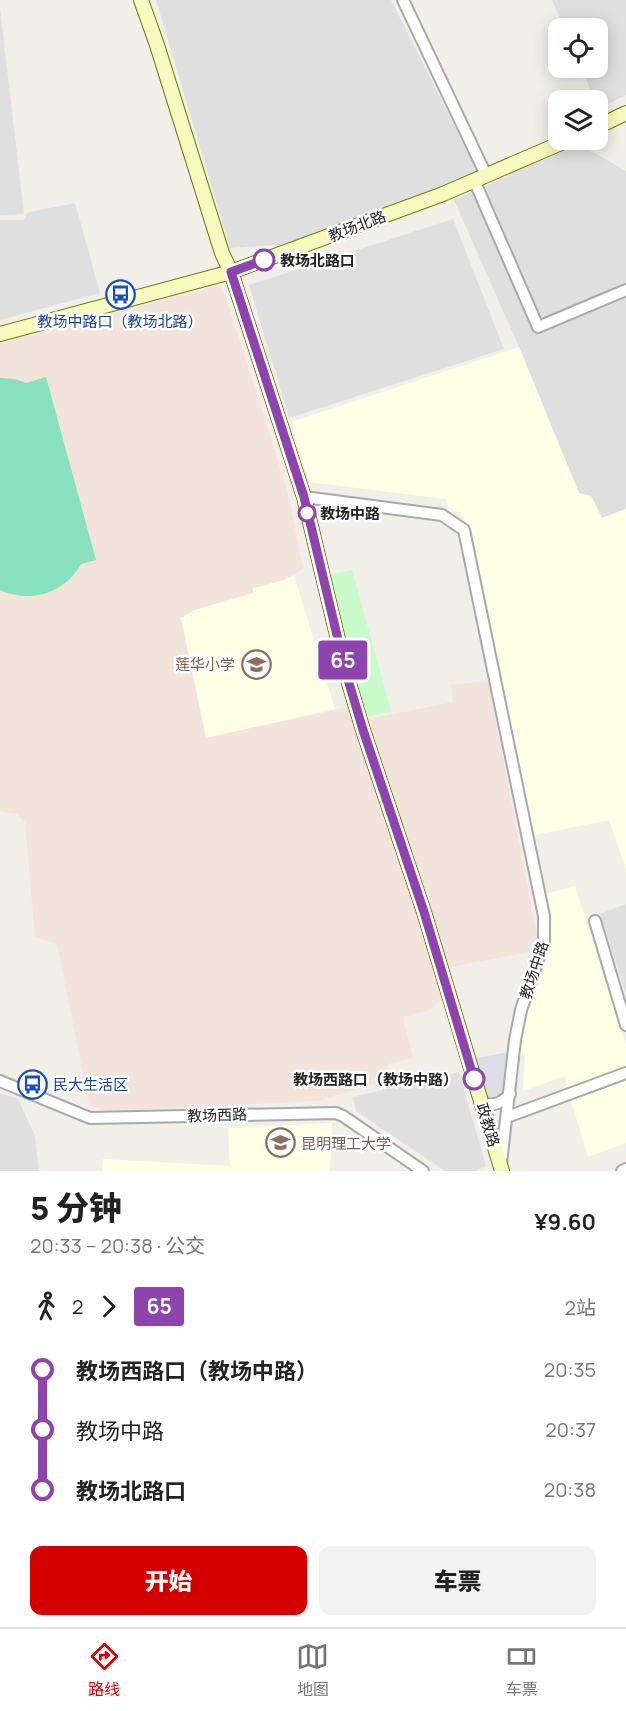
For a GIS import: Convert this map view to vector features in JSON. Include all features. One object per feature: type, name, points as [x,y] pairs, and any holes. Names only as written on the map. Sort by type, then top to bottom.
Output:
[{"type":"main road","points":[[141,0],[222,253],[231,272],[304,497]]},
{"type":"main road","points":[[608,122],[626,113]]},
{"type":"main road","name":"教场北路","points":[[0,334],[231,272],[443,194],[548,148]]},
{"type":"main road","name":"政教路","points":[[304,497],[349,684],[424,912],[502,1168]]},
{"type":"street","points":[[403,0],[480,177],[538,327],[626,290]]},
{"type":"street","name":"教场中路","points":[[304,497],[442,515],[464,530],[546,931],[514,1040],[502,1168]]},
{"type":"street","points":[[595,921],[626,1024]]},
{"type":"street","points":[[507,1118],[626,1073]]},
{"type":"street","name":"教场西路","points":[[0,1081],[90,1118],[336,1113],[423,1171]]},
{"type":"street","points":[[481,1103],[497,1105],[510,1094]]},
{"type":"shaded area","points":[[156,0],[391,0],[478,173],[290,244],[230,248]]},
{"type":"shaded area","points":[[552,0],[626,0],[626,95],[608,104],[608,90],[591,90],[585,78],[608,78],[608,18],[560,18]]},
{"type":"shaded area","points":[[0,8],[24,214],[0,215]]},
{"type":"shaded area","points":[[566,150],[589,150],[626,171],[626,509],[602,518],[591,496],[579,493],[519,347],[454,200]]},
{"type":"shaded area","points":[[75,203],[100,293],[0,320],[0,220],[23,220],[29,212]]},
{"type":"shaded area","points":[[453,219],[504,349],[289,418],[249,285]]},
{"type":"shaded area","points":[[213,287],[222,287],[266,422],[290,501],[303,569],[284,580],[253,588],[253,593],[194,610],[181,618],[206,738],[348,707],[444,997],[430,1010],[403,1017],[413,1058],[388,1064],[391,1079],[317,1101],[105,1111],[89,1104],[57,944],[35,937],[25,822],[17,814],[0,811],[0,343]]},
{"type":"shaded area","points":[[519,347],[579,493],[591,496],[602,518],[626,509],[626,869],[609,820],[534,835],[468,529],[461,512],[449,510],[446,499],[309,482],[291,422]]},
{"type":"shaded area","name":"莲华小学","points":[[294,575],[335,709],[206,738],[180,618],[194,610],[253,593],[253,588]]},
{"type":"shaded area","points":[[488,681],[537,935],[535,951],[445,968],[364,720],[453,702],[451,685]]},
{"type":"shaded area","points":[[575,886],[626,1045],[626,1143],[588,1157],[564,1076],[523,1091],[525,1056],[519,1055],[522,1033],[535,990],[544,1016],[536,991],[552,942],[546,894]]},
{"type":"shaded area","points":[[626,904],[626,995],[600,914]]},
{"type":"shaded area","points":[[508,1052],[505,1091],[499,1098],[489,1101],[483,1099],[472,1059]]},
{"type":"shaded area","points":[[459,1072],[486,1166],[476,1171],[445,1171],[356,1111],[353,1097]]},
{"type":"shaded area","points":[[0,1093],[18,1099],[35,1136],[39,1171],[0,1171]]},
{"type":"shaded area","name":"昆明理工大学","points":[[332,1123],[330,1171],[102,1171],[103,1159],[230,1166],[228,1128]]},
{"type":"green space","points":[[46,377],[96,560],[81,564],[74,574],[57,589],[35,596],[23,596],[0,590],[0,378],[15,379],[26,383]]},
{"type":"green space","points":[[352,570],[391,711],[365,717],[327,575]]},
{"type":"bus line","name":"65","points":[[264,260],[231,272],[304,497],[346,673],[363,730],[424,912],[474,1079]]},
{"type":"place","name":"教场北路口","points":[[264,260]]},
{"type":"place","name":"教场中路口（教场北路）","points":[[120,294]]},
{"type":"place","name":"教场中路","points":[[307,513]]},
{"type":"place","name":"莲华小学","points":[[256,664]]},
{"type":"place","name":"教场西路口（教场中路）","points":[[474,1079]]},
{"type":"place","name":"民大生活区","points":[[32,1084]]},
{"type":"place","name":"昆明理工大学","points":[[280,1143]]}]
